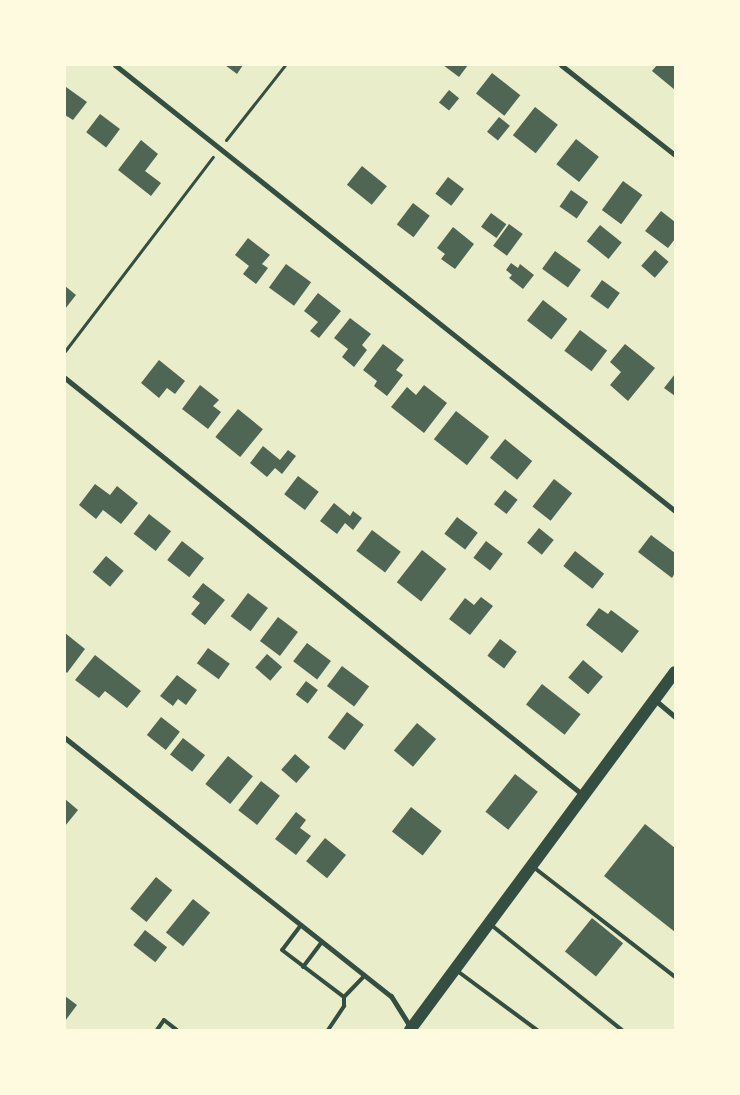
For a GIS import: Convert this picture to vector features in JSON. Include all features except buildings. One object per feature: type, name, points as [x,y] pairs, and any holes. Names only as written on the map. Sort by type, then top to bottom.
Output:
[{"type":"main road","points":[[411,1030],[454,968],[675,672]]},
{"type":"street","points":[[115,65],[675,511]]},
{"type":"street","points":[[561,65],[675,155]]},
{"type":"street","points":[[65,378],[584,795]]},
{"type":"street","points":[[654,700],[675,717]]},
{"type":"street","points":[[65,738],[391,996],[411,1030]]},
{"type":"lane","points":[[531,866],[675,977]]},
{"type":"lane","points":[[488,923],[622,1030]]},
{"type":"lane","points":[[301,925],[282,950],[344,997]]},
{"type":"lane","points":[[303,967],[322,942]]},
{"type":"lane","points":[[454,968],[537,1030]]},
{"type":"lane","points":[[328,1030],[344,1006],[344,997],[365,975]]},
{"type":"lane","points":[[157,1030],[164,1020],[177,1030]]},
{"type":"path","points":[[65,351],[285,65]]}]
